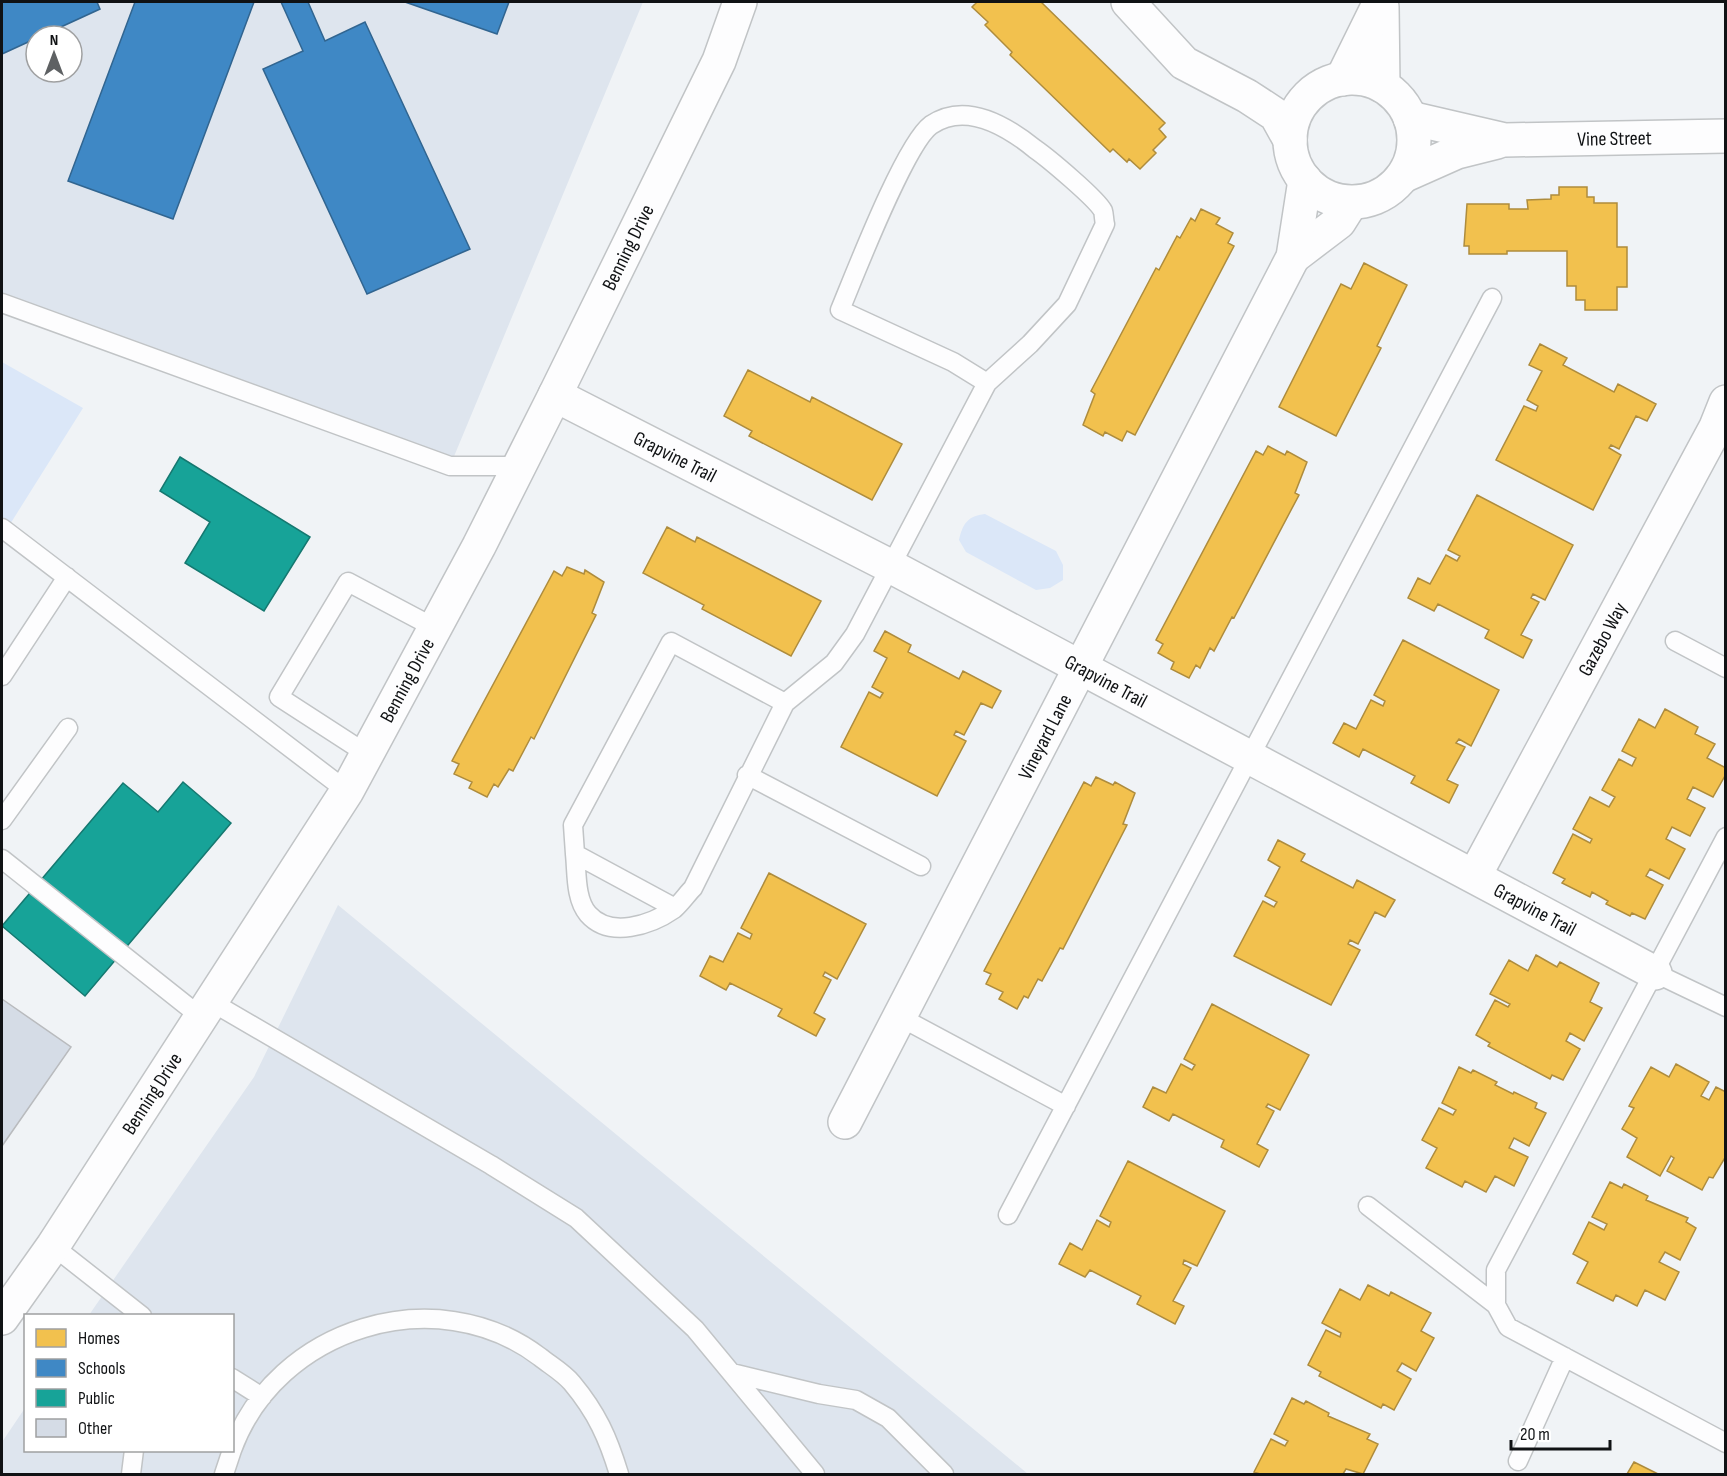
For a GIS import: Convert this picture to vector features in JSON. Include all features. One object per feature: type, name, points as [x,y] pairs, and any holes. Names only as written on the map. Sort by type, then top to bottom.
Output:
[{"type":"street","name":"Benning Drive","points":[[2,1318],[53,1246],[347,792],[435,628],[555,395],[719,61],[740,2]]},
{"type":"street","points":[[1128,2],[1185,63],[1247,96],[1276,115],[1290,140]]},
{"type":"street","points":[[1342,79],[1381,2]]},
{"type":"street","points":[[1381,2],[1383,86]]},
{"type":"street","points":[[1351,202],[1331,199],[1314,189],[1305,180],[1291,157],[1290,140],[1294,116],[1304,101],[1322,85],[1342,79],[1363,79],[1383,86],[1399,99],[1410,118]]},
{"type":"street","points":[[1247,96],[1304,101]]},
{"type":"street","name":"Vine Street","points":[[1351,202],[1371,199],[1389,190],[1402,176],[1411,158],[1414,138],[1410,118],[1505,140]]},
{"type":"street","name":"Vine Street","points":[[1402,176],[1457,152],[1505,140],[1725,136]]},
{"type":"street","name":"Vineyard Lane","points":[[845,1122],[1082,669],[1293,257],[1305,180]]},
{"type":"street","name":"Vineyard Lane","points":[[1293,257],[1339,222],[1351,202]]},
{"type":"street","name":"Grapvine Trail","points":[[555,395],[890,566],[1475,875],[1584,937],[1655,973]]},
{"type":"street","name":"Gazebo Way","points":[[1475,875],[1716,428],[1725,402]]},
{"type":"lane","points":[[784,703],[671,642],[573,825],[579,894],[588,914],[612,928],[639,926],[675,908],[693,888],[784,703],[834,663],[855,634],[987,383],[1030,344],[1067,304],[1105,224],[1102,211],[1050,160],[1013,130],[986,118],[955,117],[931,126],[907,158],[840,310],[953,363],[987,383]]},
{"type":"lane","points":[[1008,1215],[1492,298]]},
{"type":"lane","points":[[2,303],[450,466],[519,466]]},
{"type":"lane","points":[[2,528],[347,792]]},
{"type":"lane","points":[[2,676],[67,577]]},
{"type":"lane","points":[[367,754],[279,696],[348,582],[435,628]]},
{"type":"lane","points":[[1675,641],[1725,668]]},
{"type":"lane","points":[[2,820],[68,728]]},
{"type":"lane","points":[[747,775],[921,866]]},
{"type":"lane","points":[[1496,1305],[1496,1270],[1655,973],[1720,863],[1725,837]]},
{"type":"lane","points":[[575,854],[675,908]]},
{"type":"lane","points":[[2,860],[206,1009],[492,1165],[576,1218],[695,1329],[814,1474]]},
{"type":"lane","points":[[1655,973],[1725,1007]]},
{"type":"lane","points":[[900,1017],[1065,1106]]},
{"type":"lane","points":[[1368,1206],[1496,1305],[1508,1328],[1725,1443]]},
{"type":"lane","points":[[53,1246],[139,1314]]},
{"type":"lane","points":[[234,1445],[242,1424],[281,1373],[334,1337],[396,1319],[460,1321],[520,1342],[571,1381],[607,1433],[619,1474]]},
{"type":"lane","points":[[1518,1461],[1565,1358]]},
{"type":"lane","points":[[732,1373],[819,1394],[856,1400],[888,1418],[944,1474]]},
{"type":"lane","points":[[234,1379],[262,1397]]},
{"type":"lane","points":[[131,1474],[134,1452]]},
{"type":"lane","points":[[224,1474],[231,1452]]},
{"type":"shaded area","points":[[2,2],[643,2],[450,466],[2,295]]},
{"type":"shaded area","points":[[2,362],[83,408],[2,537]]},
{"type":"shaded area","points":[[985,514],[1056,551],[1063,565],[1063,580],[1050,588],[1036,590],[966,552],[959,540],[962,529],[970,519]]},
{"type":"shaded area","points":[[338,905],[1028,1474],[2,1474],[2,1442],[24,1409],[24,1452],[234,1452],[234,1314],[90,1314],[254,1077]]},
{"type":"building: Homes","points":[[974,2],[1041,2],[1165,123],[1159,129],[1166,137],[1153,150],[1156,153],[1140,169],[1129,159],[1127,162],[1113,149],[1110,152],[1010,55],[1012,52],[985,25],[988,22],[972,7],[976,3]]},
{"type":"building: Homes","points":[[1559,187],[1587,187],[1587,197],[1594,197],[1594,203],[1617,203],[1617,247],[1627,247],[1627,287],[1617,287],[1617,310],[1585,310],[1585,300],[1576,300],[1576,286],[1567,286],[1567,251],[1507,251],[1507,254],[1469,254],[1469,246],[1464,246],[1467,204],[1509,204],[1509,209],[1528,209],[1527,200],[1551,199],[1551,195],[1559,195]]},
{"type":"building: Homes","points":[[1201,209],[1220,218],[1216,224],[1233,233],[1228,243],[1234,246],[1135,435],[1127,431],[1122,441],[1105,432],[1103,436],[1083,425],[1095,394],[1091,391],[1156,268],[1159,270],[1177,236],[1180,238],[1191,218],[1195,221]]},
{"type":"building: Homes","points":[[1364,263],[1407,285],[1377,346],[1381,348],[1336,436],[1279,407],[1341,284],[1351,289]]},
{"type":"building: Homes","points":[[1540,344],[1567,358],[1563,365],[1614,392],[1618,384],[1656,404],[1647,421],[1636,416],[1619,449],[1611,445],[1609,448],[1621,455],[1593,510],[1496,460],[1524,406],[1536,411],[1538,406],[1527,400],[1542,371],[1529,365]]},
{"type":"building: Homes","points":[[748,370],[810,402],[812,397],[902,444],[872,500],[749,436],[752,431],[724,416]]},
{"type":"building: Homes","points":[[1268,446],[1285,455],[1287,451],[1307,462],[1295,493],[1299,495],[1234,618],[1232,617],[1214,651],[1210,648],[1200,668],[1196,665],[1189,678],[1171,669],[1174,662],[1158,653],[1163,644],[1156,640],[1256,451],[1263,455]]},
{"type":"building: Homes","points":[[1477,495],[1573,545],[1545,600],[1533,594],[1531,598],[1539,602],[1521,635],[1532,640],[1523,658],[1485,638],[1489,630],[1438,604],[1434,611],[1408,598],[1418,578],[1430,584],[1446,555],[1457,561],[1460,556],[1448,550]]},
{"type":"building: Homes","points":[[667,527],[695,542],[697,537],[821,601],[791,656],[702,609],[704,605],[643,573]]},
{"type":"building: Homes","points":[[567,567],[584,574],[585,570],[604,582],[592,613],[596,615],[534,739],[531,737],[513,771],[509,769],[498,787],[494,784],[487,797],[469,788],[472,782],[454,774],[459,764],[452,761],[554,571],[562,576]]},
{"type":"building: Homes","points":[[885,631],[911,645],[908,652],[959,679],[963,671],[1001,691],[992,708],[981,703],[964,735],[956,731],[954,735],[966,741],[937,796],[841,747],[869,692],[880,698],[883,693],[872,687],[887,658],[874,651]]},
{"type":"building: Homes","points":[[1403,640],[1499,690],[1471,746],[1459,739],[1456,743],[1465,747],[1447,780],[1458,785],[1449,803],[1411,783],[1415,776],[1363,749],[1359,757],[1333,743],[1344,723],[1356,729],[1371,700],[1383,706],[1385,701],[1374,695]]},
{"type":"building: Homes","points":[[1665,709],[1698,727],[1695,734],[1715,744],[1707,758],[1726,768],[1726,774],[1713,797],[1693,787],[1687,799],[1705,808],[1690,836],[1672,827],[1666,839],[1685,849],[1669,879],[1650,869],[1646,876],[1663,885],[1645,919],[1632,913],[1630,916],[1606,904],[1608,901],[1592,892],[1590,897],[1562,883],[1565,879],[1553,873],[1573,834],[1590,843],[1592,839],[1573,829],[1590,797],[1609,807],[1615,797],[1602,790],[1619,759],[1632,766],[1636,758],[1622,751],[1639,719],[1655,728]]},
{"type":"building: Homes","points":[[1096,777],[1113,785],[1115,782],[1135,793],[1123,824],[1127,825],[1063,949],[1060,948],[1042,981],[1038,979],[1028,998],[1024,996],[1017,1009],[999,999],[1003,992],[986,984],[991,974],[984,971],[1084,782],[1091,786]]},
{"type":"building: Homes","points":[[1278,840],[1305,854],[1301,861],[1353,888],[1357,880],[1395,900],[1385,917],[1375,912],[1358,944],[1350,940],[1348,944],[1360,950],[1331,1005],[1234,956],[1263,901],[1274,907],[1277,902],[1265,896],[1280,867],[1268,860]]},
{"type":"building: Homes","points":[[769,873],[866,924],[837,979],[825,972],[823,976],[831,980],[814,1013],[825,1019],[816,1036],[778,1016],[782,1009],[730,983],[726,990],[700,976],[710,956],[723,962],[738,933],[750,939],[752,934],[741,928]]},
{"type":"building: Homes","points":[[1536,955],[1557,967],[1560,962],[1599,983],[1590,1002],[1602,1008],[1584,1041],[1570,1033],[1566,1041],[1580,1049],[1563,1080],[1552,1075],[1550,1079],[1488,1046],[1490,1043],[1476,1035],[1495,1000],[1508,1007],[1510,1004],[1490,994],[1509,960],[1528,971]]},
{"type":"building: Homes","points":[[1212,1004],[1309,1055],[1280,1110],[1268,1104],[1266,1107],[1274,1111],[1257,1144],[1268,1150],[1259,1167],[1221,1147],[1224,1140],[1173,1114],[1169,1121],[1143,1107],[1153,1087],[1166,1093],[1181,1064],[1192,1070],[1195,1065],[1184,1059]]},
{"type":"building: Homes","points":[[1676,1064],[1709,1082],[1701,1096],[1709,1100],[1716,1087],[1726,1092],[1726,1156],[1713,1178],[1709,1177],[1702,1190],[1667,1171],[1674,1158],[1671,1156],[1660,1176],[1627,1157],[1637,1138],[1622,1129],[1634,1108],[1629,1106],[1651,1067],[1669,1077]]},
{"type":"building: Homes","points":[[1459,1067],[1471,1073],[1473,1070],[1497,1082],[1495,1085],[1537,1103],[1535,1108],[1546,1113],[1529,1146],[1514,1138],[1509,1148],[1528,1157],[1514,1186],[1495,1176],[1486,1192],[1465,1181],[1462,1187],[1426,1168],[1437,1148],[1422,1140],[1439,1108],[1453,1115],[1456,1110],[1442,1103]]},
{"type":"building: Homes","points":[[1128,1161],[1225,1211],[1197,1266],[1184,1260],[1183,1264],[1191,1268],[1173,1301],[1184,1306],[1175,1324],[1137,1304],[1141,1296],[1090,1270],[1085,1277],[1059,1264],[1070,1243],[1082,1250],[1097,1220],[1109,1227],[1111,1222],[1100,1216]]},
{"type":"building: Homes","points":[[1610,1182],[1622,1188],[1624,1184],[1648,1196],[1646,1200],[1688,1218],[1686,1222],[1696,1228],[1680,1260],[1665,1252],[1659,1262],[1679,1272],[1665,1300],[1645,1290],[1637,1306],[1616,1295],[1613,1301],[1577,1283],[1588,1262],[1573,1254],[1589,1222],[1604,1230],[1607,1224],[1592,1217]]},
{"type":"building: Homes","points":[[1368,1285],[1389,1296],[1391,1292],[1431,1313],[1421,1331],[1434,1338],[1416,1371],[1402,1363],[1397,1371],[1411,1379],[1394,1410],[1383,1404],[1381,1408],[1319,1376],[1321,1372],[1308,1365],[1326,1330],[1340,1337],[1341,1333],[1322,1323],[1340,1289],[1360,1300]]},
{"type":"building: Homes","points":[[1292,1398],[1304,1404],[1306,1401],[1329,1413],[1328,1416],[1370,1434],[1367,1439],[1378,1444],[1363,1474],[1346,1469],[1343,1474],[1260,1474],[1254,1472],[1271,1439],[1285,1446],[1288,1441],[1274,1434]]},
{"type":"building: Homes","points":[[1634,1462],[1658,1474],[1627,1474]]},
{"type":"building: Schools","points":[[2,2],[97,2],[100,9],[67,24],[24,24],[24,44],[2,54]]},
{"type":"building: Schools","points":[[135,2],[254,2],[173,219],[68,181]]},
{"type":"building: Schools","points":[[281,2],[308,2],[325,41],[365,22],[470,249],[367,294],[263,69],[303,51]]},
{"type":"building: Schools","points":[[405,2],[509,2],[497,34]]},
{"type":"building: Public","points":[[180,457],[310,537],[264,611],[185,563],[210,522],[160,491]]},
{"type":"building: Public","points":[[183,782],[231,823],[85,996],[2,926],[123,783],[158,812]]},
{"type":"building: Other","points":[[2,999],[71,1047],[2,1146]]}]
